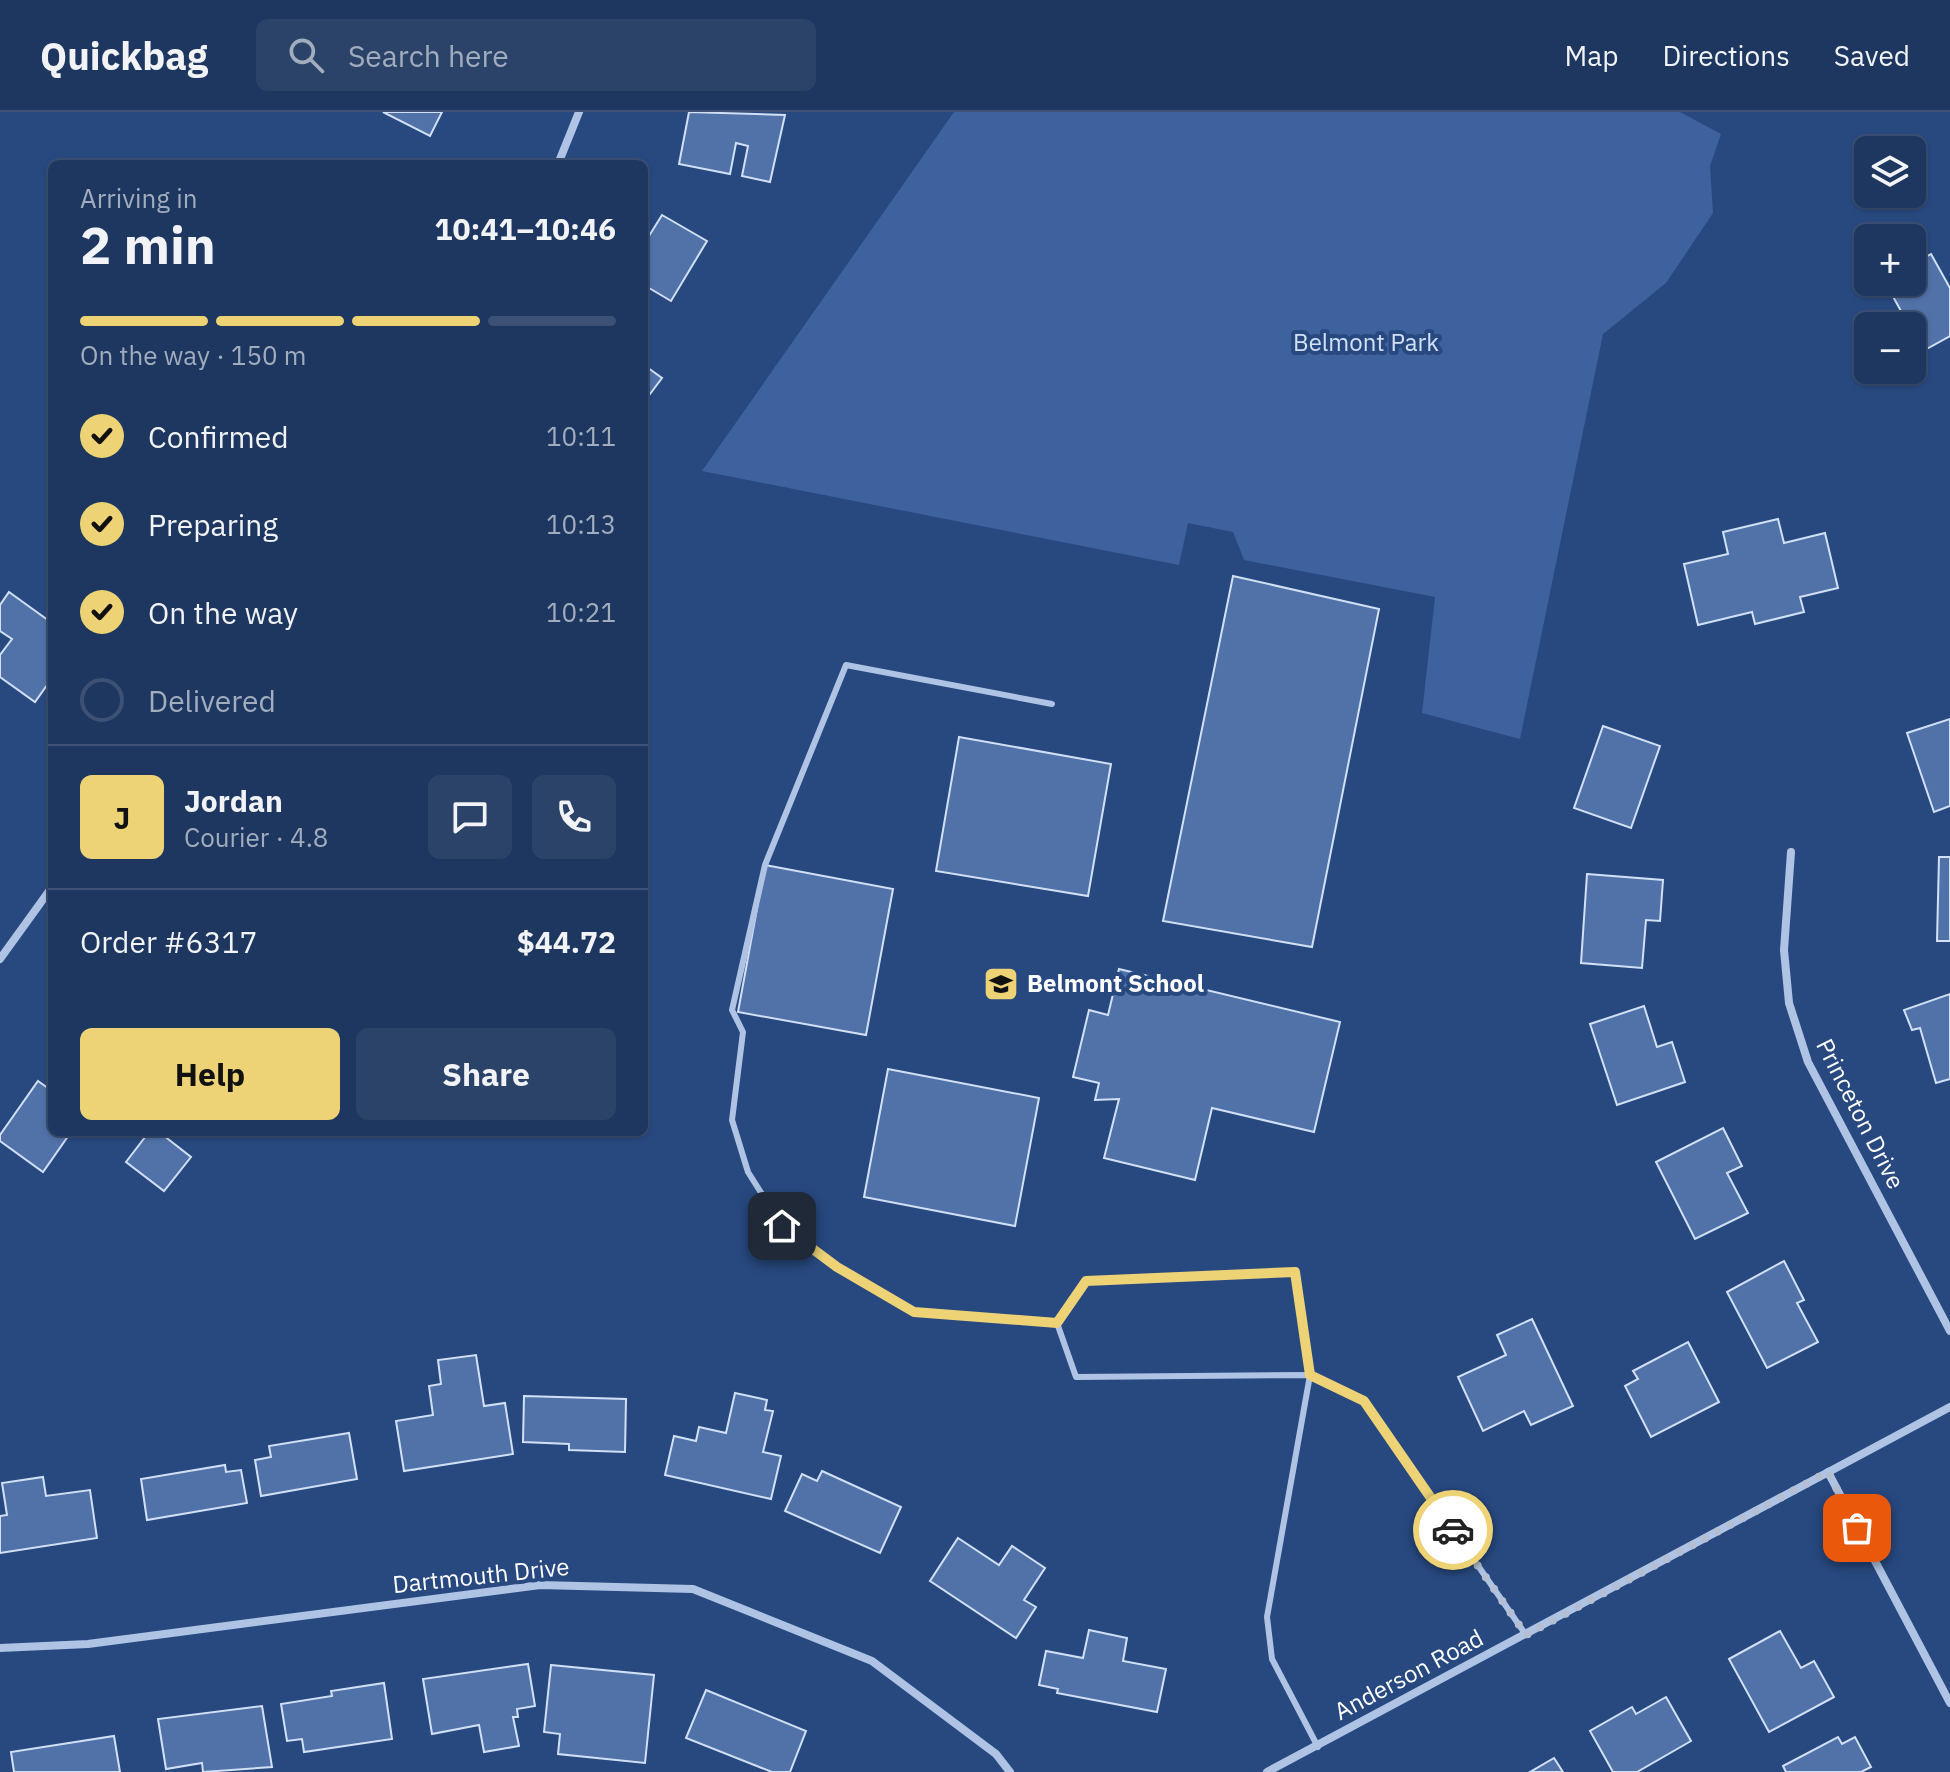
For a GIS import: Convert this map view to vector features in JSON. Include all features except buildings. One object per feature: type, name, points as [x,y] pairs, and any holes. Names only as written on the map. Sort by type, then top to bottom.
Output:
[{"type":"street","points":[[560,160],[579,112]]},
{"type":"street","name":"Princeton Drive","points":[[1791,852],[1784,944],[1789,1003],[1808,1062],[1950,1331]]},
{"type":"street","points":[[0,959],[48,893]]},
{"type":"street","name":"Anderson Road","points":[[1267,1772],[1950,1407]]},
{"type":"street","points":[[1828,1472],[1950,1703]]},
{"type":"street","name":"Dartmouth Drive","points":[[0,1648],[88,1644],[540,1585],[693,1589],[872,1661],[996,1754],[1010,1772]]},
{"type":"lane","points":[[1052,704],[846,665],[765,865],[732,1010],[743,1032],[732,1120],[748,1172],[782,1226],[837,1267],[914,1312],[1057,1323]]},
{"type":"lane","points":[[1057,1323],[1086,1281],[1295,1272],[1310,1375],[1267,1617],[1272,1659],[1318,1747]]},
{"type":"lane","points":[[1057,1323],[1076,1377],[1310,1375],[1364,1401],[1526,1635]]},
{"type":"green space","name":"Belmont Park","points":[[954,112],[1680,112],[1721,134],[1710,166],[1713,213],[1666,283],[1603,334],[1520,739],[1422,713],[1435,597],[1244,560],[1233,532],[1188,523],[1179,565],[702,471]]},
{"type":"way so far","points":[[1453,1530],[1526,1635],[1828,1472],[1857,1528]]},
{"type":"place","name":"Belmont School","points":[[1001,984]]},
{"type":"route","points":[[782,1226],[837,1267],[914,1312],[1007,1321],[1057,1323],[1086,1281],[1295,1272],[1310,1375],[1364,1401],[1453,1530]]}]
